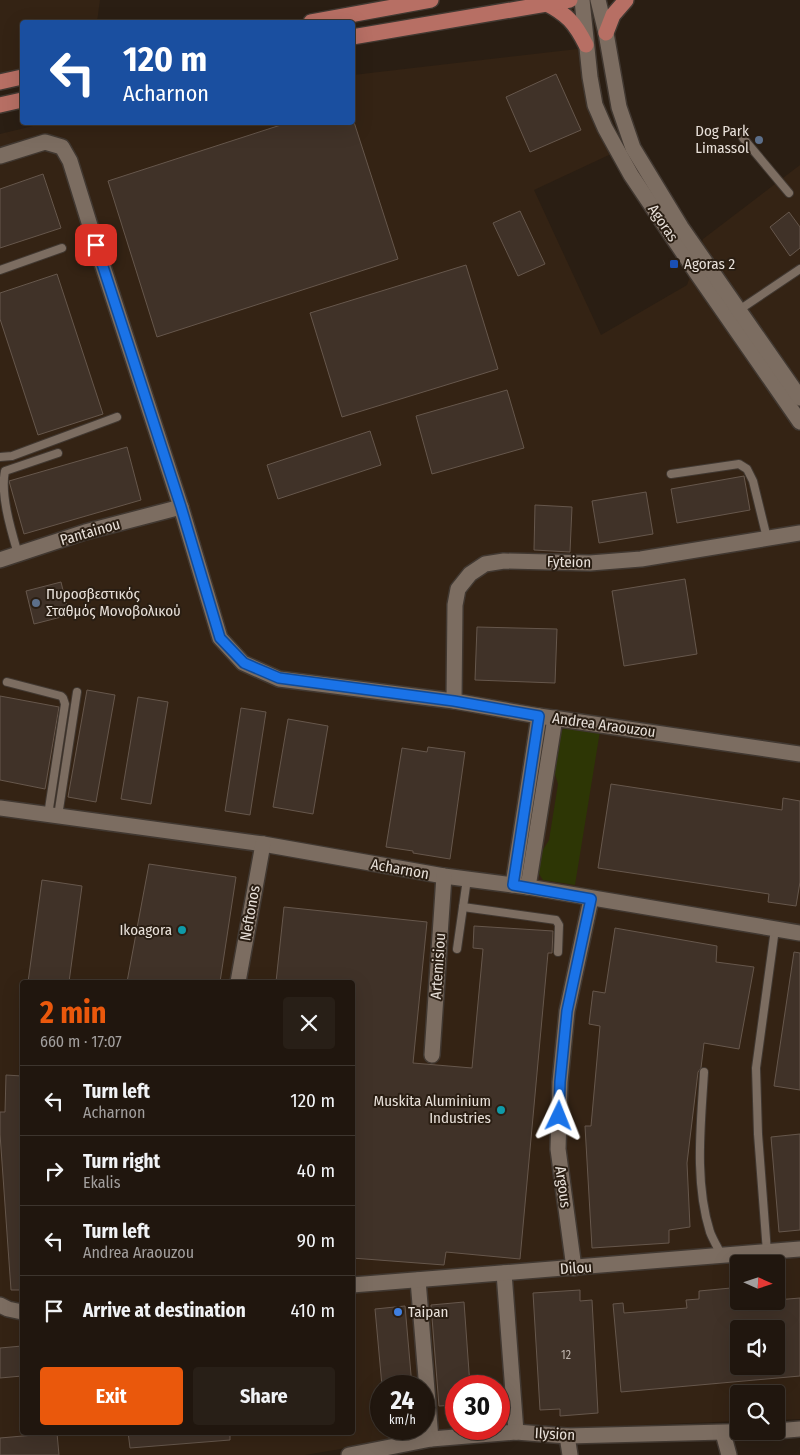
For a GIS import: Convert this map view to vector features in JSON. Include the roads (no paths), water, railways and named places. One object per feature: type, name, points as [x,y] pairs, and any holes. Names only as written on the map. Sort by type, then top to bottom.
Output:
[{"type":"main road","points":[[322,20],[432,0]]},
{"type":"main road","points":[[355,36],[570,0]]},
{"type":"main road","points":[[606,33],[612,15],[626,0]]},
{"type":"main road","points":[[545,3],[568,17],[579,31],[586,45]]},
{"type":"main road","points":[[0,82],[20,77]]},
{"type":"main road","points":[[0,105],[20,100]]},
{"type":"street","name":"Agoras","points":[[582,0],[590,77],[596,105],[605,128],[631,175],[800,422]]},
{"type":"street","name":"Agoras","points":[[598,0],[619,107],[633,148],[681,227],[800,398]]},
{"type":"street","name":"Andrea Araouzou","points":[[0,156],[45,142],[62,147],[70,161],[181,507],[220,638],[244,663],[279,678],[454,701],[539,716],[800,754]]},
{"type":"street","name":"Pantainou","points":[[0,560],[85,532],[181,507]]},
{"type":"street","name":"Fyteion","points":[[454,701],[455,605],[458,589],[470,574],[485,564],[504,561],[590,563],[641,559],[800,533]]},
{"type":"street","points":[[521,886],[539,716]]},
{"type":"street","points":[[521,886],[555,718]]},
{"type":"street","name":"Acharnon","points":[[0,808],[263,844],[444,876],[521,886],[800,933]]},
{"type":"street","name":"Neftonos","points":[[238,980],[263,844]]},
{"type":"street","name":"Artemisiou","points":[[432,1055],[444,876]]},
{"type":"street","name":"Argous","points":[[574,1268],[558,1149],[560,1082],[567,1011],[591,899]]},
{"type":"street","name":"Dilou","points":[[355,1285],[800,1249]]},
{"type":"street","points":[[504,1273],[516,1432]]},
{"type":"street","points":[[418,1280],[426,1375]]},
{"type":"street","points":[[785,1430],[800,1429]]},
{"type":"street","name":"Ilysion","points":[[435,1440],[516,1432],[567,1436],[730,1433]]},
{"type":"street","points":[[723,1433],[729,1455]]},
{"type":"street","points":[[567,1436],[570,1455]]},
{"type":"street","name":"Ilysion","points":[[349,1455],[431,1440]]},
{"type":"lane","points":[[743,138],[789,193]]},
{"type":"lane","points":[[0,270],[62,248]]},
{"type":"lane","points":[[739,310],[800,269]]},
{"type":"lane","points":[[0,457],[12,456],[117,417]]},
{"type":"lane","points":[[18,554],[2,497],[2,477],[5,471],[58,453]]},
{"type":"lane","points":[[671,474],[739,464],[747,469],[753,481],[768,538]]},
{"type":"lane","points":[[7,682],[63,698],[65,704],[53,816]]},
{"type":"lane","points":[[53,816],[77,692]]},
{"type":"lane","points":[[457,949],[467,879]]},
{"type":"lane","points":[[463,907],[556,920],[559,925],[558,952]]},
{"type":"lane","points":[[767,1252],[758,1134],[756,1068],[775,929]]},
{"type":"lane","points":[[704,1072],[700,1148],[703,1194],[710,1233],[722,1256]]},
{"type":"place","name":"Dog Park Limassol","points":[[759,140]]},
{"type":"place","name":"Agoras 2","points":[[674,264]]},
{"type":"place","name":"Πυροσβεστικός Σταθμός Μονοβολικού","points":[[36,603]]},
{"type":"place","name":"Ikoagora","points":[[182,930]]},
{"type":"place","name":"Muskita Aluminium Industries","points":[[501,1110]]},
{"type":"place","name":"Taipan","points":[[398,1312]]}]
